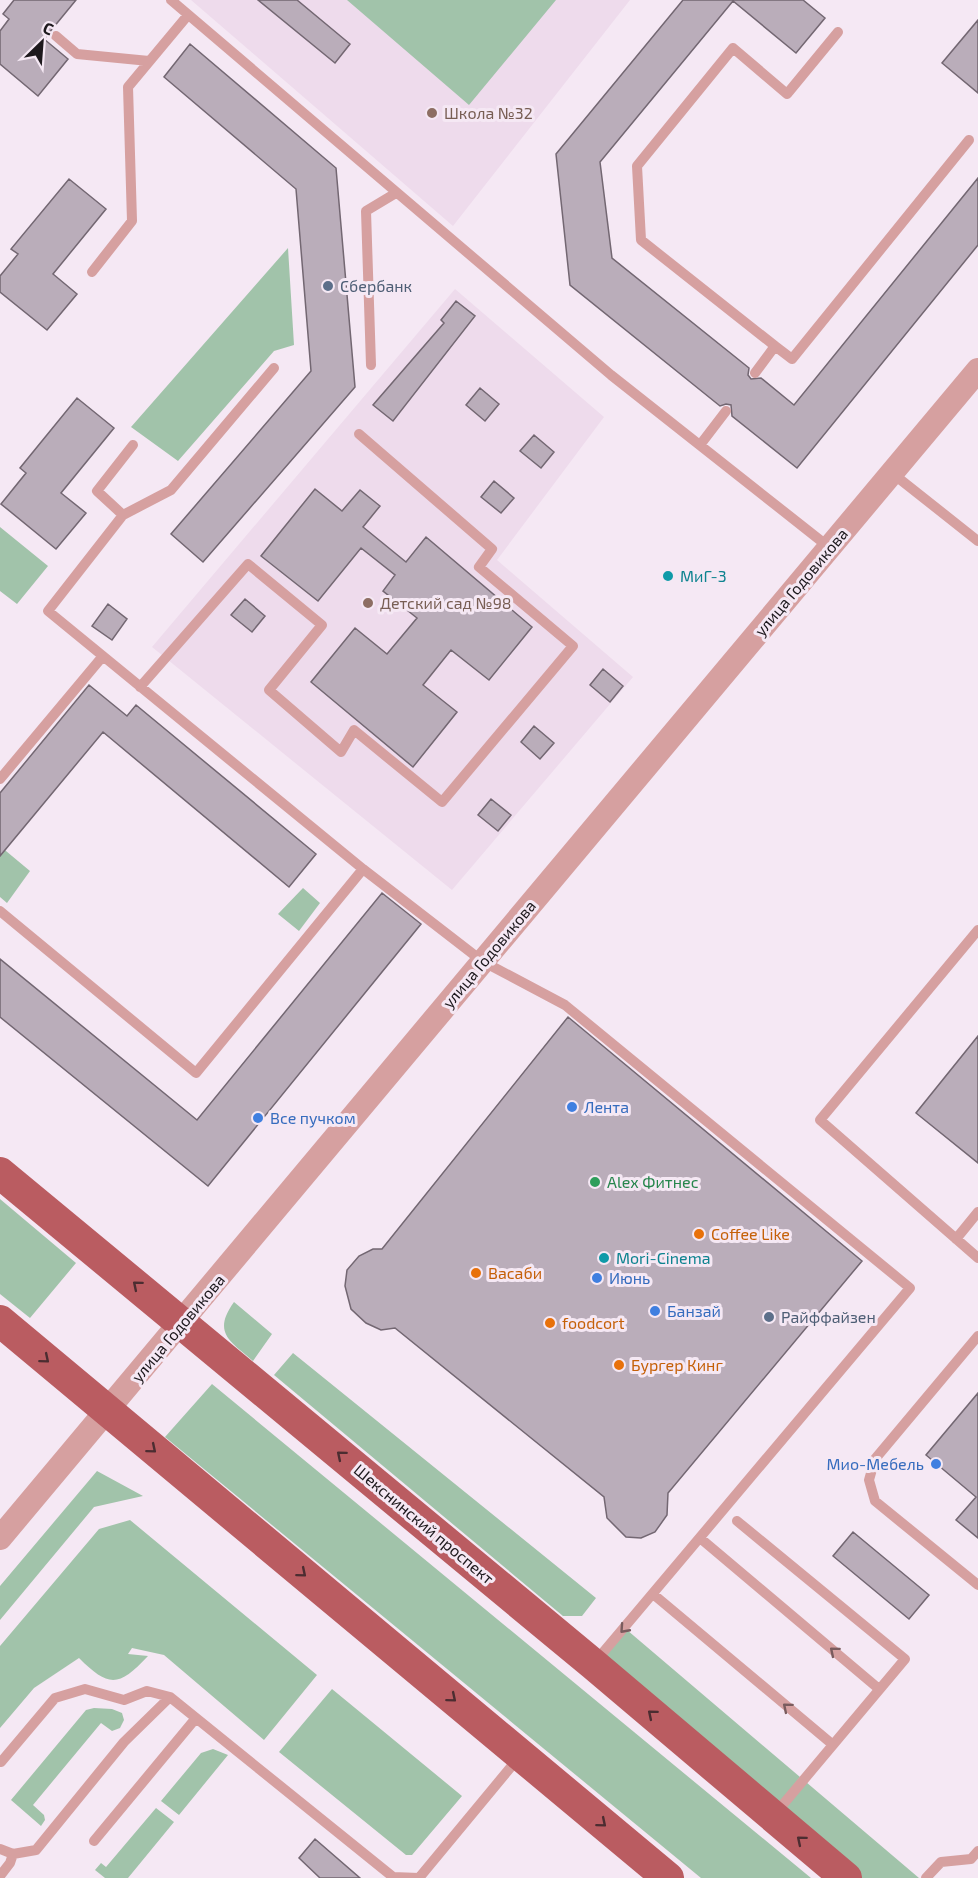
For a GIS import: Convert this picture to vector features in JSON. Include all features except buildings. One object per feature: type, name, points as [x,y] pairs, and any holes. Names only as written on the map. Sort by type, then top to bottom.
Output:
[{"type":"main road","name":"Шекснинский проспект","points":[[0,1173],[593,1664],[846,1878]]},
{"type":"main road","points":[[0,1321],[668,1878]]},
{"type":"street","name":"улица Годовикова","points":[[0,1539],[978,370]]},
{"type":"lane","points":[[171,0],[611,375],[830,548]]},
{"type":"lane","points":[[92,272],[132,221],[128,87],[188,15]]},
{"type":"lane","points":[[838,32],[787,94],[733,48],[637,166],[641,240],[792,359],[969,140]]},
{"type":"lane","points":[[56,36],[77,54],[148,61]]},
{"type":"lane","points":[[371,365],[366,211],[396,193]]},
{"type":"lane","points":[[755,373],[775,346]]},
{"type":"lane","points":[[274,368],[171,490],[123,515],[48,611],[363,869],[482,962],[565,1005],[910,1288],[593,1664]]},
{"type":"lane","points":[[700,445],[726,411]]},
{"type":"lane","points":[[141,687],[248,564],[322,625],[269,690],[341,752],[354,730],[442,802],[573,646],[479,567],[492,549],[359,434]]},
{"type":"lane","points":[[123,515],[97,491],[133,444]]},
{"type":"lane","points":[[892,473],[978,541]]},
{"type":"lane","points":[[0,779],[103,656]]},
{"type":"lane","points":[[0,911],[196,1073],[363,869]]},
{"type":"lane","points":[[978,930],[820,1120],[978,1258]]},
{"type":"lane","points":[[956,1239],[978,1212]]},
{"type":"lane","points":[[978,1336],[875,1459],[869,1480],[875,1501],[978,1585]]},
{"type":"lane","points":[[737,1521],[904,1659],[773,1817]]},
{"type":"lane","points":[[700,1538],[879,1689]]},
{"type":"lane","points":[[653,1594],[832,1744]]},
{"type":"lane","points":[[1,1762],[55,1698],[84,1689],[124,1700],[147,1691],[170,1697],[393,1877],[419,1878],[520,1755]]},
{"type":"lane","points":[[0,1849],[13,1854],[36,1850],[124,1742],[170,1697]]},
{"type":"lane","points":[[94,1841],[196,1718]]},
{"type":"lane","points":[[0,1876],[10,1863],[13,1854]]},
{"type":"lane","points":[[926,1878],[941,1862],[976,1858]]},
{"type":"shaded area","name":"Школа №32","points":[[191,0],[630,0],[453,226]]},
{"type":"shaded area","name":"Детский сад №98","points":[[455,289],[604,417],[497,560],[633,677],[452,890],[152,647]]},
{"type":"green space","points":[[347,0],[556,0],[469,105]]},
{"type":"green space","points":[[288,248],[294,345],[274,351],[178,461],[131,427]]},
{"type":"green space","points":[[0,527],[48,566],[17,604],[0,591]]},
{"type":"green space","points":[[0,846],[30,871],[7,903],[0,897]]},
{"type":"green space","points":[[303,888],[320,903],[299,931],[278,914]]},
{"type":"green space","points":[[0,1199],[76,1263],[30,1318],[0,1294]]},
{"type":"green space","points":[[234,1302],[272,1334],[253,1361],[231,1342],[224,1329],[224,1321]]},
{"type":"green space","points":[[293,1353],[596,1598],[582,1616],[563,1616],[274,1375]]},
{"type":"green space","points":[[212,1384],[811,1878],[701,1878],[165,1437]]},
{"type":"green space","points":[[97,1471],[143,1496],[94,1507],[0,1620],[0,1586]]},
{"type":"green space","points":[[130,1520],[317,1675],[264,1740],[164,1655],[132,1648],[128,1654],[148,1656],[129,1674],[114,1680],[106,1679],[79,1658],[34,1688],[0,1728],[0,1646],[99,1529]]},
{"type":"green space","points":[[627,1630],[800,1777],[775,1809],[601,1660]]},
{"type":"green space","points":[[332,1689],[462,1796],[412,1855],[406,1855],[279,1752]]},
{"type":"green space","points":[[112,1709],[122,1713],[124,1720],[120,1728],[112,1731],[101,1723],[33,1805],[44,1815],[45,1820],[41,1826],[11,1800],[86,1710]]},
{"type":"green space","points":[[213,1749],[228,1755],[179,1815],[161,1801],[201,1753]]},
{"type":"green space","points":[[806,1782],[919,1878],[858,1878],[781,1813]]},
{"type":"green space","points":[[156,1808],[174,1822],[128,1878],[105,1878],[95,1870],[101,1863],[106,1867]]},
{"type":"place","name":"Школа №32","points":[[432,113]]},
{"type":"place","name":"Сбербанк","points":[[328,286]]},
{"type":"place","name":"МиГ-3","points":[[668,576]]},
{"type":"place","name":"Детский сад №98","points":[[368,603]]},
{"type":"place","name":"Лента","points":[[572,1107]]},
{"type":"place","name":"Все пучком","points":[[258,1118]]},
{"type":"place","name":"Alex Фитнес","points":[[595,1182]]},
{"type":"place","name":"Coffee Like","points":[[699,1234]]},
{"type":"place","name":"Mori-Cinema","points":[[604,1258]]},
{"type":"place","name":"Васаби","points":[[476,1273]]},
{"type":"place","name":"Июнь","points":[[597,1278]]},
{"type":"place","name":"Банзай","points":[[655,1311]]},
{"type":"place","name":"Райффайзен","points":[[769,1317]]},
{"type":"place","name":"foodcort","points":[[550,1323]]},
{"type":"place","name":"Бургер Кинг","points":[[619,1365]]},
{"type":"place","name":"Мио-Мебель","points":[[936,1464]]}]
